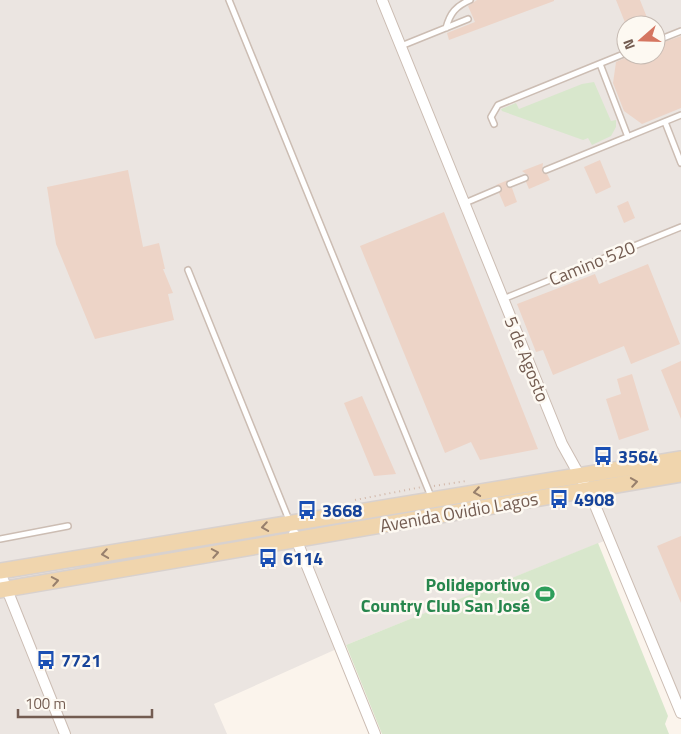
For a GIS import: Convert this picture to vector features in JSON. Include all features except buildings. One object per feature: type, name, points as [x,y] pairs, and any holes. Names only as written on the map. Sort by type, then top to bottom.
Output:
[{"type":"main road","name":"Avenida Ovidio Lagos","points":[[0,572],[681,459]]},
{"type":"main road","name":"Avenida Ovidio Lagos","points":[[3,589],[681,474]]},
{"type":"street","name":"5 de Agosto","points":[[382,0],[562,444],[588,490],[681,713]]},
{"type":"street","points":[[290,523],[375,734]]},
{"type":"street","points":[[0,572],[3,589],[65,734]]},
{"type":"lane","points":[[229,0],[433,499],[438,516]]},
{"type":"lane","points":[[446,28],[449,16],[456,7],[470,0]]},
{"type":"lane","points":[[400,46],[468,19]]},
{"type":"lane","points":[[666,37],[681,31]]},
{"type":"lane","points":[[494,124],[491,117],[498,105],[616,57]]},
{"type":"lane","points":[[600,64],[628,137]]},
{"type":"lane","points":[[546,170],[681,115]]},
{"type":"lane","points":[[664,122],[681,163]]},
{"type":"lane","points":[[510,184],[525,178]]},
{"type":"lane","points":[[464,203],[498,189]]},
{"type":"lane","name":"Camino 520","points":[[503,299],[681,227]]},
{"type":"lane","points":[[188,270],[290,523]]},
{"type":"lane","points":[[0,539],[68,526]]},
{"type":"shaded area","points":[[0,0],[681,0],[681,713],[609,539],[341,647],[214,704],[227,734],[0,734]]},
{"type":"green space","points":[[594,82],[611,121],[616,120],[616,127],[611,136],[592,145],[588,138],[583,140],[502,111],[501,109],[516,103],[519,109],[582,84]]},
{"type":"green space","name":"Polideportivo Country Club San José","points":[[598,543],[668,716],[665,724],[669,734],[382,734],[346,645]]},
{"type":"place","name":"3564","points":[[603,456]]},
{"type":"place","name":"4908","points":[[559,499]]},
{"type":"place","name":"3668","points":[[307,510]]},
{"type":"place","name":"6114","points":[[268,558]]},
{"type":"place","name":"Polideportivo Country Club San José","points":[[545,594]]},
{"type":"place","name":"7721","points":[[46,660]]}]
